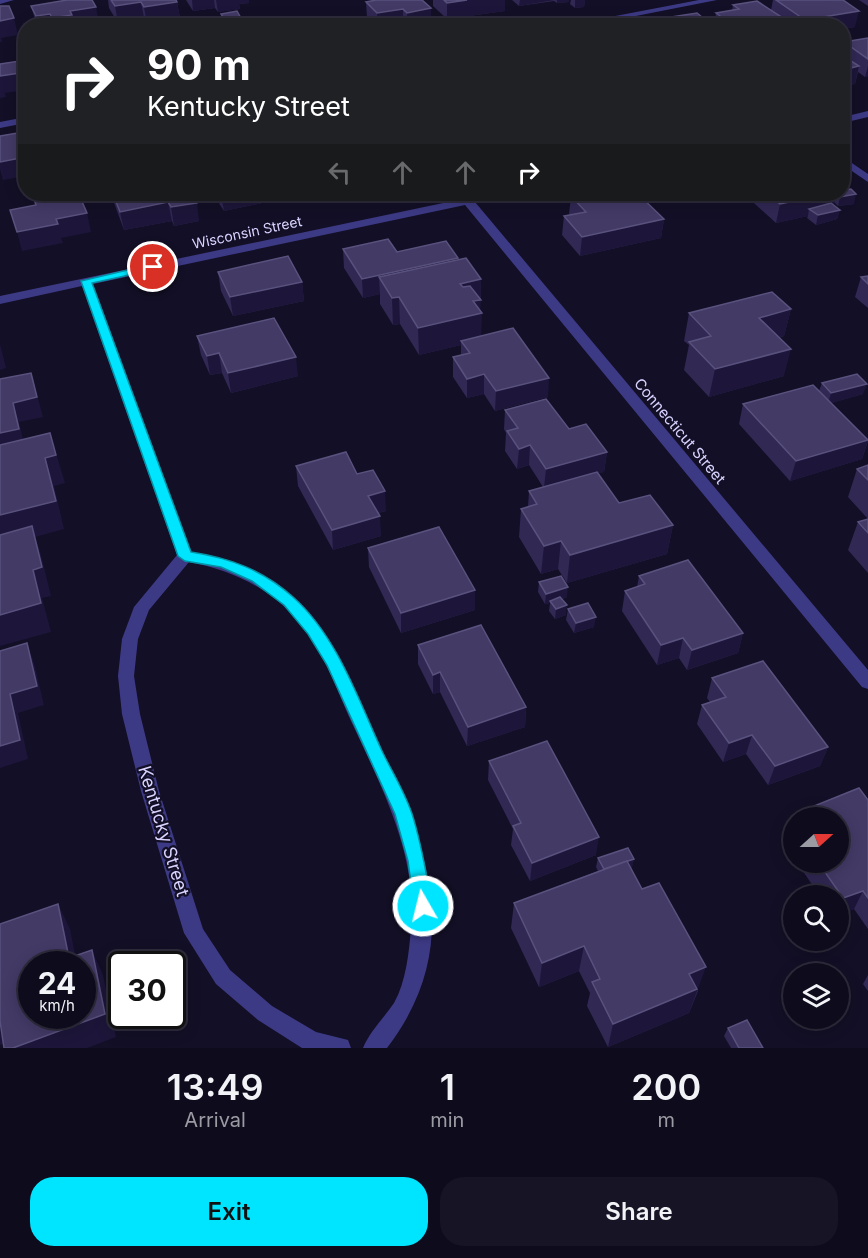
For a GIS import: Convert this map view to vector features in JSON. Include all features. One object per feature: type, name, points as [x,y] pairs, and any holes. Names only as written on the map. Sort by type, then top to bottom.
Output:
[{"type":"street","points":[[0,2],[10,0]]},
{"type":"street","points":[[612,18],[713,0]]},
{"type":"street","points":[[850,118],[868,114]]},
{"type":"street","points":[[0,125],[18,122]]},
{"type":"street","points":[[850,165],[868,179]]},
{"type":"street","name":"Wisconsin Street","points":[[0,300],[467,201]]},
{"type":"street","name":"Connecticut Street","points":[[467,201],[868,682]]},
{"type":"street","points":[[86,281],[185,556],[223,562],[257,577],[289,602],[314,630],[333,663],[404,814],[417,861],[423,906],[418,955],[404,1005],[374,1048]]},
{"type":"street","name":"Kentucky Street","points":[[185,556],[142,607],[129,639],[126,676],[131,714],[150,791],[194,933],[223,977],[265,1013],[312,1042],[340,1048]]},
{"type":"building","points":[[67,0],[92,0],[96,7],[70,11],[72,15],[52,18],[50,14],[36,16],[31,6]]},
{"type":"building","points":[[111,0],[176,0],[177,2],[144,7],[141,2],[115,6]]},
{"type":"building","points":[[422,0],[431,8],[407,13],[403,9],[377,13],[366,2]]},
{"type":"building","points":[[444,0],[467,0],[447,3]]},
{"type":"building","points":[[776,0],[843,0],[859,11],[817,18],[802,18]]},
{"type":"building","points":[[757,1],[783,18],[723,18],[716,13],[739,9],[733,5]]},
{"type":"building","points":[[0,6],[9,6],[14,18],[0,21]]},
{"type":"building","points":[[237,11],[241,18],[224,18],[221,14]]},
{"type":"building","points":[[697,13],[703,18],[664,18]]},
{"type":"building","points":[[868,38],[868,59],[850,46],[850,41]]},
{"type":"building","points":[[850,60],[859,66],[850,68]]},
{"type":"building","points":[[18,61],[18,73],[0,76],[0,64]]},
{"type":"building","points":[[18,133],[18,159],[0,162],[0,136]]},
{"type":"building","points":[[35,201],[82,201],[87,213],[56,219],[58,224],[17,232],[10,210],[36,205]]},
{"type":"building","points":[[116,201],[196,201],[197,203],[171,207],[168,202],[120,212]]},
{"type":"building","points":[[576,201],[645,201],[664,219],[582,237],[564,216],[586,212]]},
{"type":"building","points":[[776,201],[794,201],[780,204]]},
{"type":"building","points":[[831,203],[840,210],[818,215],[809,209]]},
{"type":"building","points":[[388,239],[397,252],[446,241],[458,258],[362,279],[343,249]]},
{"type":"building","points":[[288,256],[302,282],[230,297],[218,272]]},
{"type":"building","points":[[466,258],[481,279],[460,284],[463,287],[470,286],[481,300],[473,301],[482,313],[418,328],[399,297],[392,298],[379,277]]},
{"type":"building","points":[[868,276],[868,284],[861,277]]},
{"type":"building","points":[[772,292],[791,309],[759,318],[791,349],[715,369],[689,342],[711,336],[689,313]]},
{"type":"building","points":[[274,318],[296,357],[228,373],[219,353],[207,356],[197,336]]},
{"type":"building","points":[[513,328],[549,378],[496,391],[484,374],[467,379],[453,357],[470,353],[461,341]]},
{"type":"building","points":[[31,373],[37,397],[13,403],[19,429],[0,433],[0,379]]},
{"type":"building","points":[[857,374],[867,384],[831,393],[822,383]]},
{"type":"building","points":[[813,385],[868,440],[796,461],[743,404]]},
{"type":"building","points":[[546,399],[569,429],[586,424],[607,452],[546,469],[530,445],[519,449],[507,431],[518,428],[505,410]]},
{"type":"building","points":[[50,433],[56,455],[45,458],[56,501],[0,515],[0,445]]},
{"type":"building","points":[[346,452],[357,474],[373,470],[385,491],[368,496],[380,516],[332,530],[296,466]]},
{"type":"building","points":[[868,465],[868,480],[857,469]]},
{"type":"building","points":[[597,472],[619,503],[650,495],[673,525],[570,555],[561,541],[544,546],[521,509],[537,504],[529,491]]},
{"type":"building","points":[[868,519],[868,533],[858,522]]},
{"type":"building","points":[[32,526],[42,567],[33,570],[41,603],[0,615],[0,535]]},
{"type":"building","points":[[439,527],[475,590],[401,613],[368,548]]},
{"type":"building","points":[[688,560],[743,633],[692,650],[683,638],[661,645],[625,591],[645,584],[639,576]]},
{"type":"building","points":[[561,576],[568,587],[546,594],[539,582]]},
{"type":"building","points":[[560,597],[567,605],[556,609],[550,601]]},
{"type":"building","points":[[588,603],[596,617],[576,623],[568,609]]},
{"type":"building","points":[[481,625],[526,707],[468,727],[440,672],[433,675],[418,645]]},
{"type":"building","points":[[27,643],[37,686],[10,694],[20,740],[0,746],[0,651]]},
{"type":"building","points":[[763,661],[828,747],[775,766],[752,735],[729,743],[702,705],[726,697],[712,678]]},
{"type":"building","points":[[547,741],[599,837],[532,863],[513,826],[521,823],[489,761]]},
{"type":"building","points":[[859,788],[868,800],[868,898],[863,891],[849,896],[849,885],[834,885],[826,873],[849,873],[849,807],[812,807]]},
{"type":"building","points":[[628,848],[634,859],[604,869],[598,858]]},
{"type":"building","points":[[627,861],[642,889],[659,883],[706,967],[689,974],[697,989],[613,1024],[592,982],[600,979],[584,946],[542,963],[514,903]]},
{"type":"building","points":[[58,904],[68,951],[18,951],[18,1029],[64,1029],[13,1048],[4,1048],[0,1021],[0,924]]},
{"type":"building","points":[[96,970],[105,1014],[96,1017]]},
{"type":"building","points":[[747,1020],[763,1048],[739,1048],[728,1028]]},
{"type":"route","points":[[153,267],[86,281],[185,556],[223,562],[257,577],[289,602],[314,630],[333,663],[404,814],[417,861],[423,906]]}]
